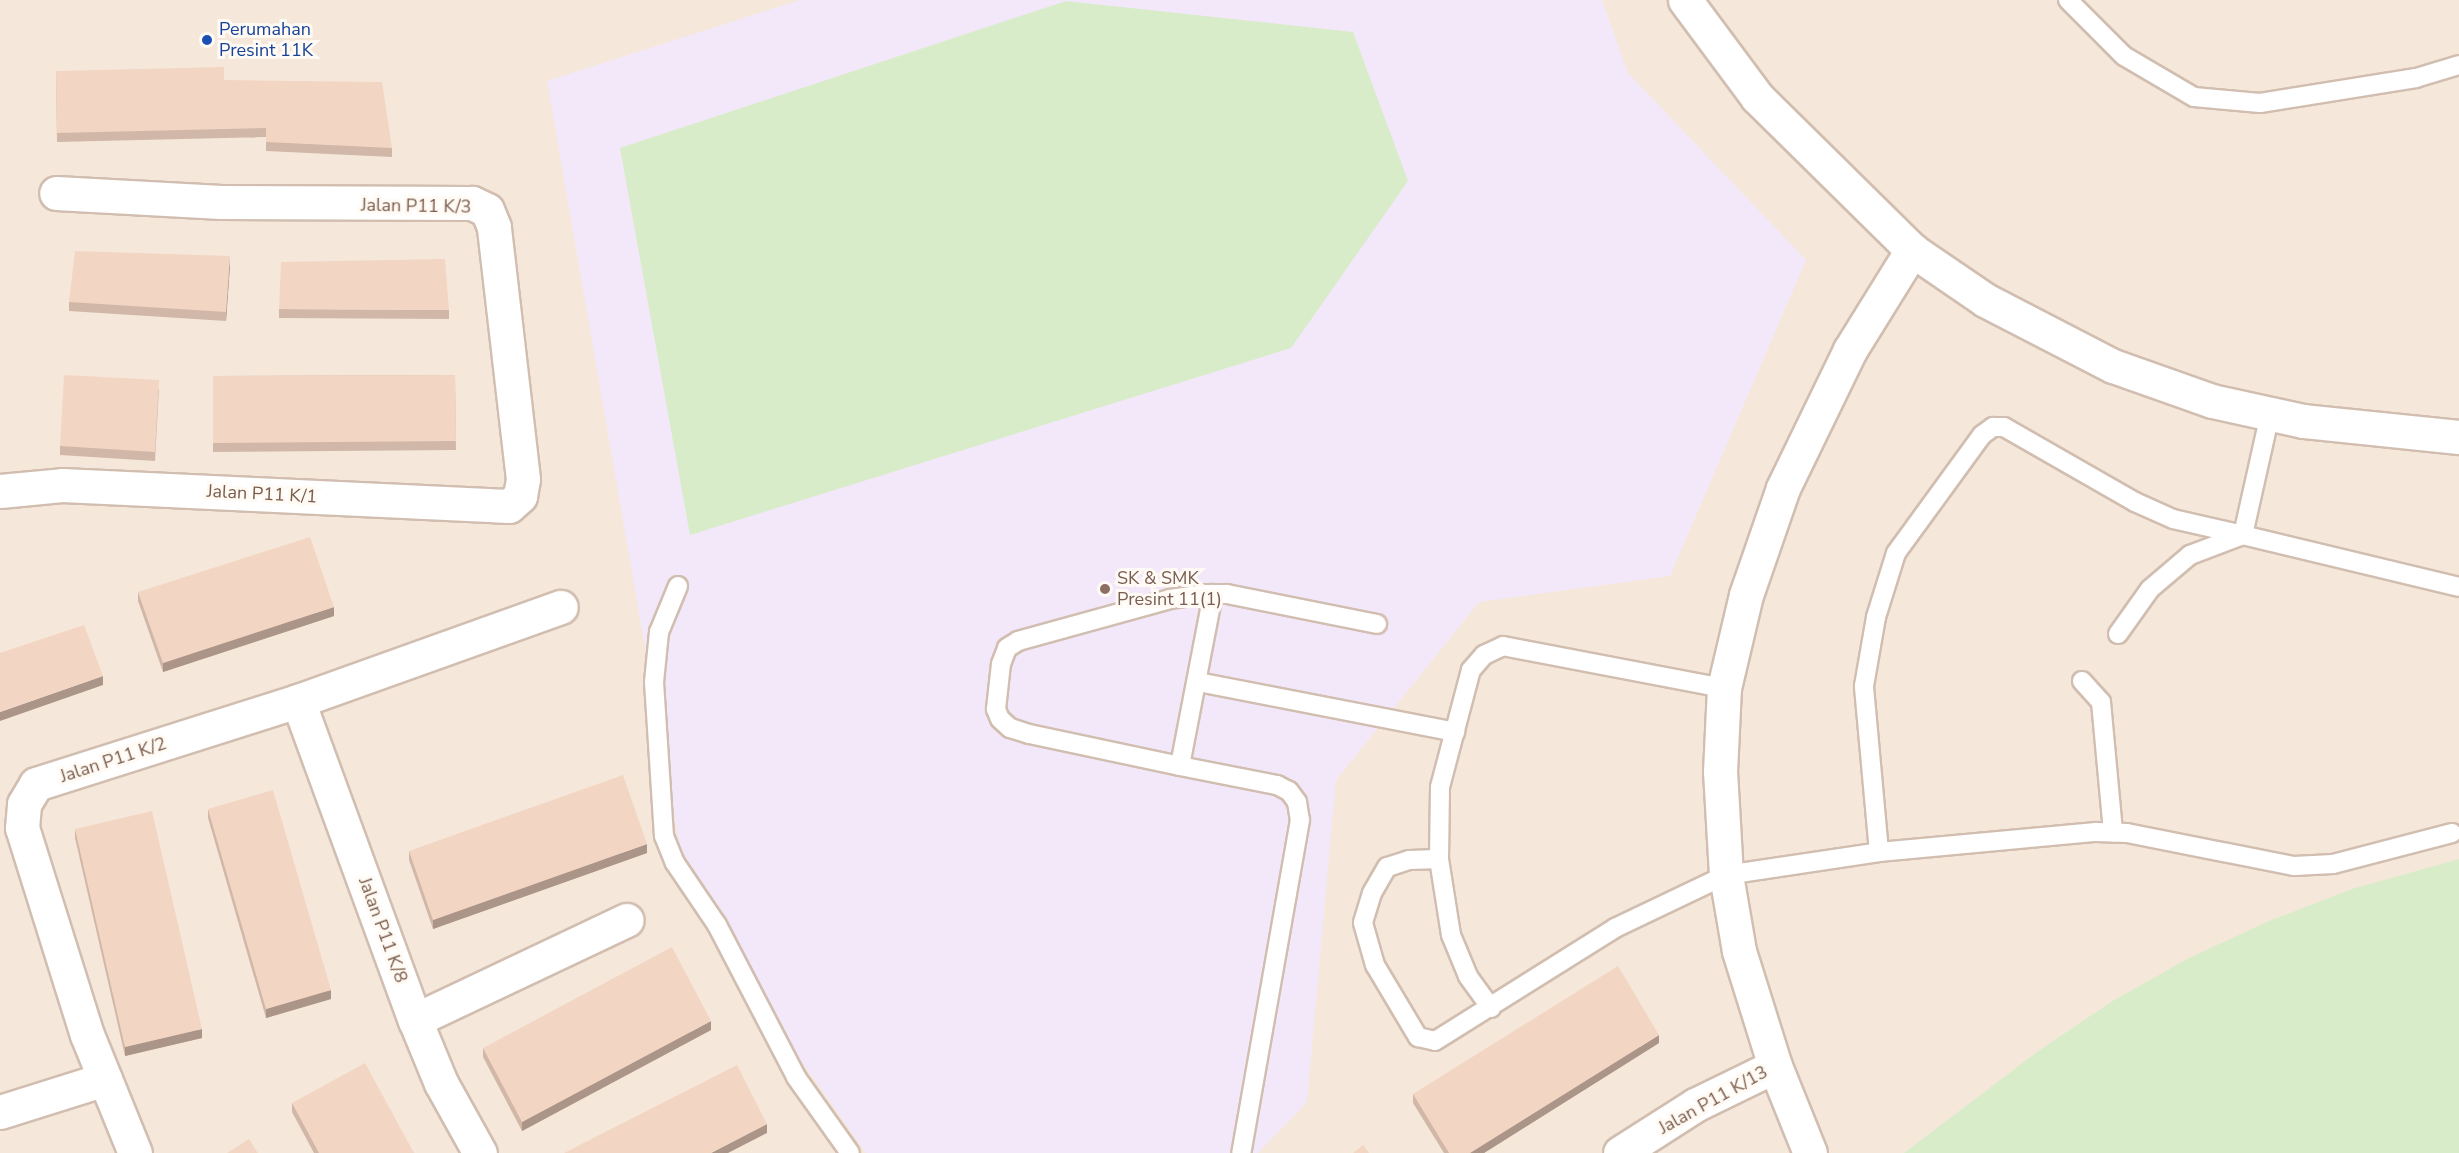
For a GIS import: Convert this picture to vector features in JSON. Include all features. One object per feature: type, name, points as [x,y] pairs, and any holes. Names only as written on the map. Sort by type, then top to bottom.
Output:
[{"type":"street","points":[[1684,0],[1757,98],[1912,250],[1984,300],[2113,366],[2212,401],[2270,414],[2369,430],[2459,436]]},
{"type":"street","name":"Jalan P11 K/3","points":[[56,193],[232,202],[472,203],[487,210],[494,227],[523,479],[520,496]]},
{"type":"street","points":[[1810,1153],[1775,1066],[1739,951],[1726,875],[1720,772],[1724,688],[1746,595],[1783,488],[1850,350],[1912,250]]},
{"type":"street","name":"Jalan P11 K/1","points":[[0,491],[62,485],[509,506],[520,496]]},
{"type":"street","name":"Jalan P11 K/2","points":[[135,1153],[105,1079],[22,828],[24,804],[36,784],[298,701],[561,607]]},
{"type":"street","name":"Jalan P11 K/8","points":[[298,701],[441,1083],[480,1153]]},
{"type":"street","points":[[416,1020],[627,920]]},
{"type":"street","name":"Jalan P11 K/13","points":[[1620,1153],[1695,1105],[1775,1066]]},
{"type":"street","points":[[0,1112],[105,1079]]},
{"type":"lane","points":[[2068,0],[2076,12],[2124,56],[2194,97],[2260,103],[2416,78],[2459,65]]},
{"type":"lane","points":[[2243,535],[2270,414]]},
{"type":"lane","points":[[1879,852],[1864,686],[1876,617],[1896,554],[1983,435],[1993,427],[2004,427],[2135,502],[2173,519],[2458,588]]},
{"type":"lane","points":[[2118,634],[2150,589],[2190,555],[2243,535]]},
{"type":"lane","points":[[678,586],[659,632],[654,682],[664,836],[675,863],[717,925],[796,1077],[850,1153]]},
{"type":"lane","points":[[1241,1153],[1300,820],[1297,802],[1289,791],[1277,785],[1010,728],[999,720],[996,709],[1001,664],[1007,648],[1018,641],[1170,600],[1213,594],[1377,624]]},
{"type":"lane","points":[[1180,766],[1198,682],[1213,594]]},
{"type":"lane","points":[[1491,1008],[1468,976],[1451,935],[1439,859],[1440,787],[1471,670],[1484,655],[1503,646],[1724,688]]},
{"type":"lane","points":[[2082,681],[2101,702],[2113,832]]},
{"type":"lane","points":[[1198,682],[1455,732]]},
{"type":"lane","points":[[1439,859],[1409,860],[1387,867],[1371,893],[1363,923],[1375,966],[1418,1037],[1426,1041],[1435,1041],[1491,1008],[1615,928],[1726,875],[1879,852],[2113,832],[2294,866],[2333,864],[2451,833]]},
{"type":"shaded area","points":[[0,0],[2459,0],[2459,1153],[0,1153]]},
{"type":"shaded area","name":"SK & SMK Presint 11(1)","points":[[800,0],[1602,0],[1628,73],[1806,260],[1670,576],[1479,602],[1336,780],[1307,1102],[1258,1153],[866,1153],[689,902],[547,81]]},
{"type":"green space","points":[[1066,1],[1353,32],[1408,181],[1291,348],[690,535],[620,148]]},
{"type":"green space","points":[[2459,859],[2459,1153],[1904,1153],[2037,1052],[2111,1002],[2189,958],[2269,921],[2352,889]]},
{"type":"building","points":[[224,67],[224,80],[382,82],[392,148],[266,142],[266,128],[57,133],[56,71]]},
{"type":"building","points":[[75,251],[230,256],[226,312],[69,302]]},
{"type":"building","points":[[445,259],[449,310],[279,309],[281,262]]},
{"type":"building","points":[[64,375],[159,380],[155,452],[60,446]]},
{"type":"building","points":[[455,375],[456,441],[213,443],[213,376]]},
{"type":"building","points":[[310,537],[334,607],[163,663],[138,592]]},
{"type":"building","points":[[84,625],[103,676],[0,712],[0,653]]},
{"type":"building","points":[[623,775],[647,844],[433,920],[409,851]]},
{"type":"building","points":[[273,790],[331,990],[266,1009],[208,809]]},
{"type":"building","points":[[152,811],[202,1029],[125,1047],[75,829]]},
{"type":"building","points":[[672,947],[711,1021],[522,1122],[483,1048]]},
{"type":"building","points":[[1618,966],[1659,1035],[1470,1153],[1449,1153],[1413,1094]]},
{"type":"building","points":[[365,1063],[414,1153],[319,1153],[292,1103]]},
{"type":"building","points":[[737,1065],[767,1124],[711,1153],[564,1153]]},
{"type":"building","points":[[249,1139],[258,1153],[227,1153]]},
{"type":"building","points":[[1363,1145],[1369,1153],[1353,1153]]},
{"type":"place","name":"Perumahan Presint 11K","points":[[207,40]]},
{"type":"place","name":"SK & SMK Presint 11(1)","points":[[1105,589]]}]
